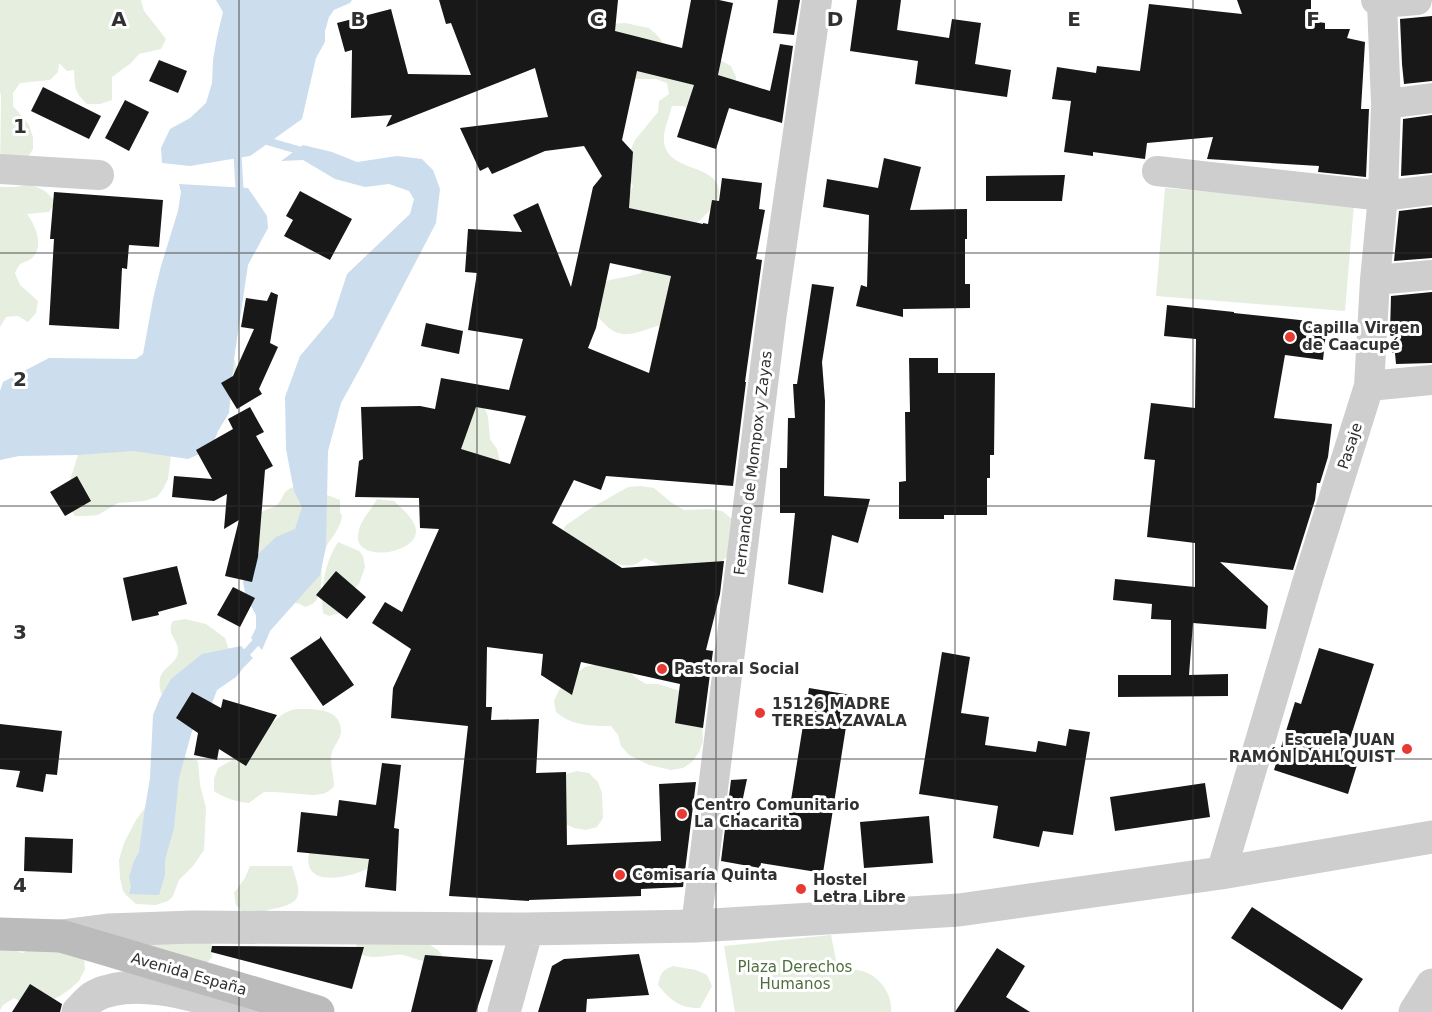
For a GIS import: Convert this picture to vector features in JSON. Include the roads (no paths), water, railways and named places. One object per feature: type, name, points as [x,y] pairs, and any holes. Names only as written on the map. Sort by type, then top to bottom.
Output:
[{"type":"main road","name":"Avenida España","points":[[0,934],[61,936],[318,1012]]},
{"type":"street","name":"Fernando de Mompox y Zayas","points":[[696,926],[771,320],[817,0]]},
{"type":"street","points":[[1379,2],[1418,0]]},
{"type":"street","name":"Pasaje","points":[[1221,873],[1306,586],[1369,386],[1375,279],[1383,196],[1386,104],[1379,2]]},
{"type":"street","points":[[1386,104],[1432,98]]},
{"type":"street","points":[[0,170],[99,175]]},
{"type":"street","points":[[1157,171],[1383,196],[1432,190]]},
{"type":"street","points":[[1375,279],[1432,275]]},
{"type":"street","points":[[1369,386],[1432,380]]},
{"type":"street","points":[[61,936],[108,930],[193,927],[527,929],[696,926],[958,910],[1221,873],[1432,837]]},
{"type":"street","points":[[504,1012],[527,929]]},
{"type":"street","points":[[1415,1012],[1432,985]]},
{"type":"street","points":[[78,1012],[94,996],[116,989],[137,987],[169,990],[255,1012]]},
{"type":"water","points":[[216,0],[352,0],[334,10],[329,17],[325,42],[316,58],[302,119],[250,156],[190,166],[162,163],[161,148],[170,129],[190,118],[206,103],[212,83],[213,60],[223,12]]},
{"type":"water","points":[[303,145],[332,152],[357,162],[397,156],[422,159],[433,170],[440,189],[436,223],[341,403],[328,451],[326,547],[320,575],[270,631],[262,650],[251,638],[256,628],[256,615],[246,597],[243,582],[256,556],[276,537],[295,529],[302,507],[294,491],[286,449],[285,397],[300,356],[333,317],[347,274],[410,214],[414,199],[409,191],[389,184],[365,187],[335,179],[303,160],[281,161]]},
{"type":"water","points":[[179,184],[248,188],[267,216],[268,228],[248,265],[234,359],[229,413],[211,449],[188,459],[134,451],[19,456],[0,460],[0,391],[3,382],[49,358],[136,359],[143,354],[161,266],[178,211],[181,192]]},
{"type":"water","points":[[241,646],[253,658],[236,677],[217,690],[211,706],[192,731],[179,778],[174,828],[159,895],[129,894],[131,886],[129,877],[139,852],[150,778],[153,715],[160,698],[171,679],[202,654]]},
{"type":"waterway","points":[[260,139],[305,152]]},
{"type":"waterway","points":[[237,147],[240,197]]},
{"type":"waterway","points":[[241,659],[258,640],[260,633]]},
{"type":"place","name":"Capilla Virgen de Caacupé","points":[[1290,337]]},
{"type":"place","name":"Pastoral Social","points":[[662,669]]},
{"type":"place","name":"15126 MADRE TERESA ZAVALA","points":[[760,713]]},
{"type":"place","name":"Escuela JUAN RAMÓN DAHLQUIST","points":[[1407,749]]},
{"type":"place","name":"Centro Comunitario La Chacarita","points":[[682,814]]},
{"type":"place","name":"Comisaría Quinta","points":[[620,875]]},
{"type":"place","name":"Hostel Letra Libre","points":[[801,889]]},
{"type":"park label","name":"Plaza Derechos Humanos","points":[[795,976]]}]
